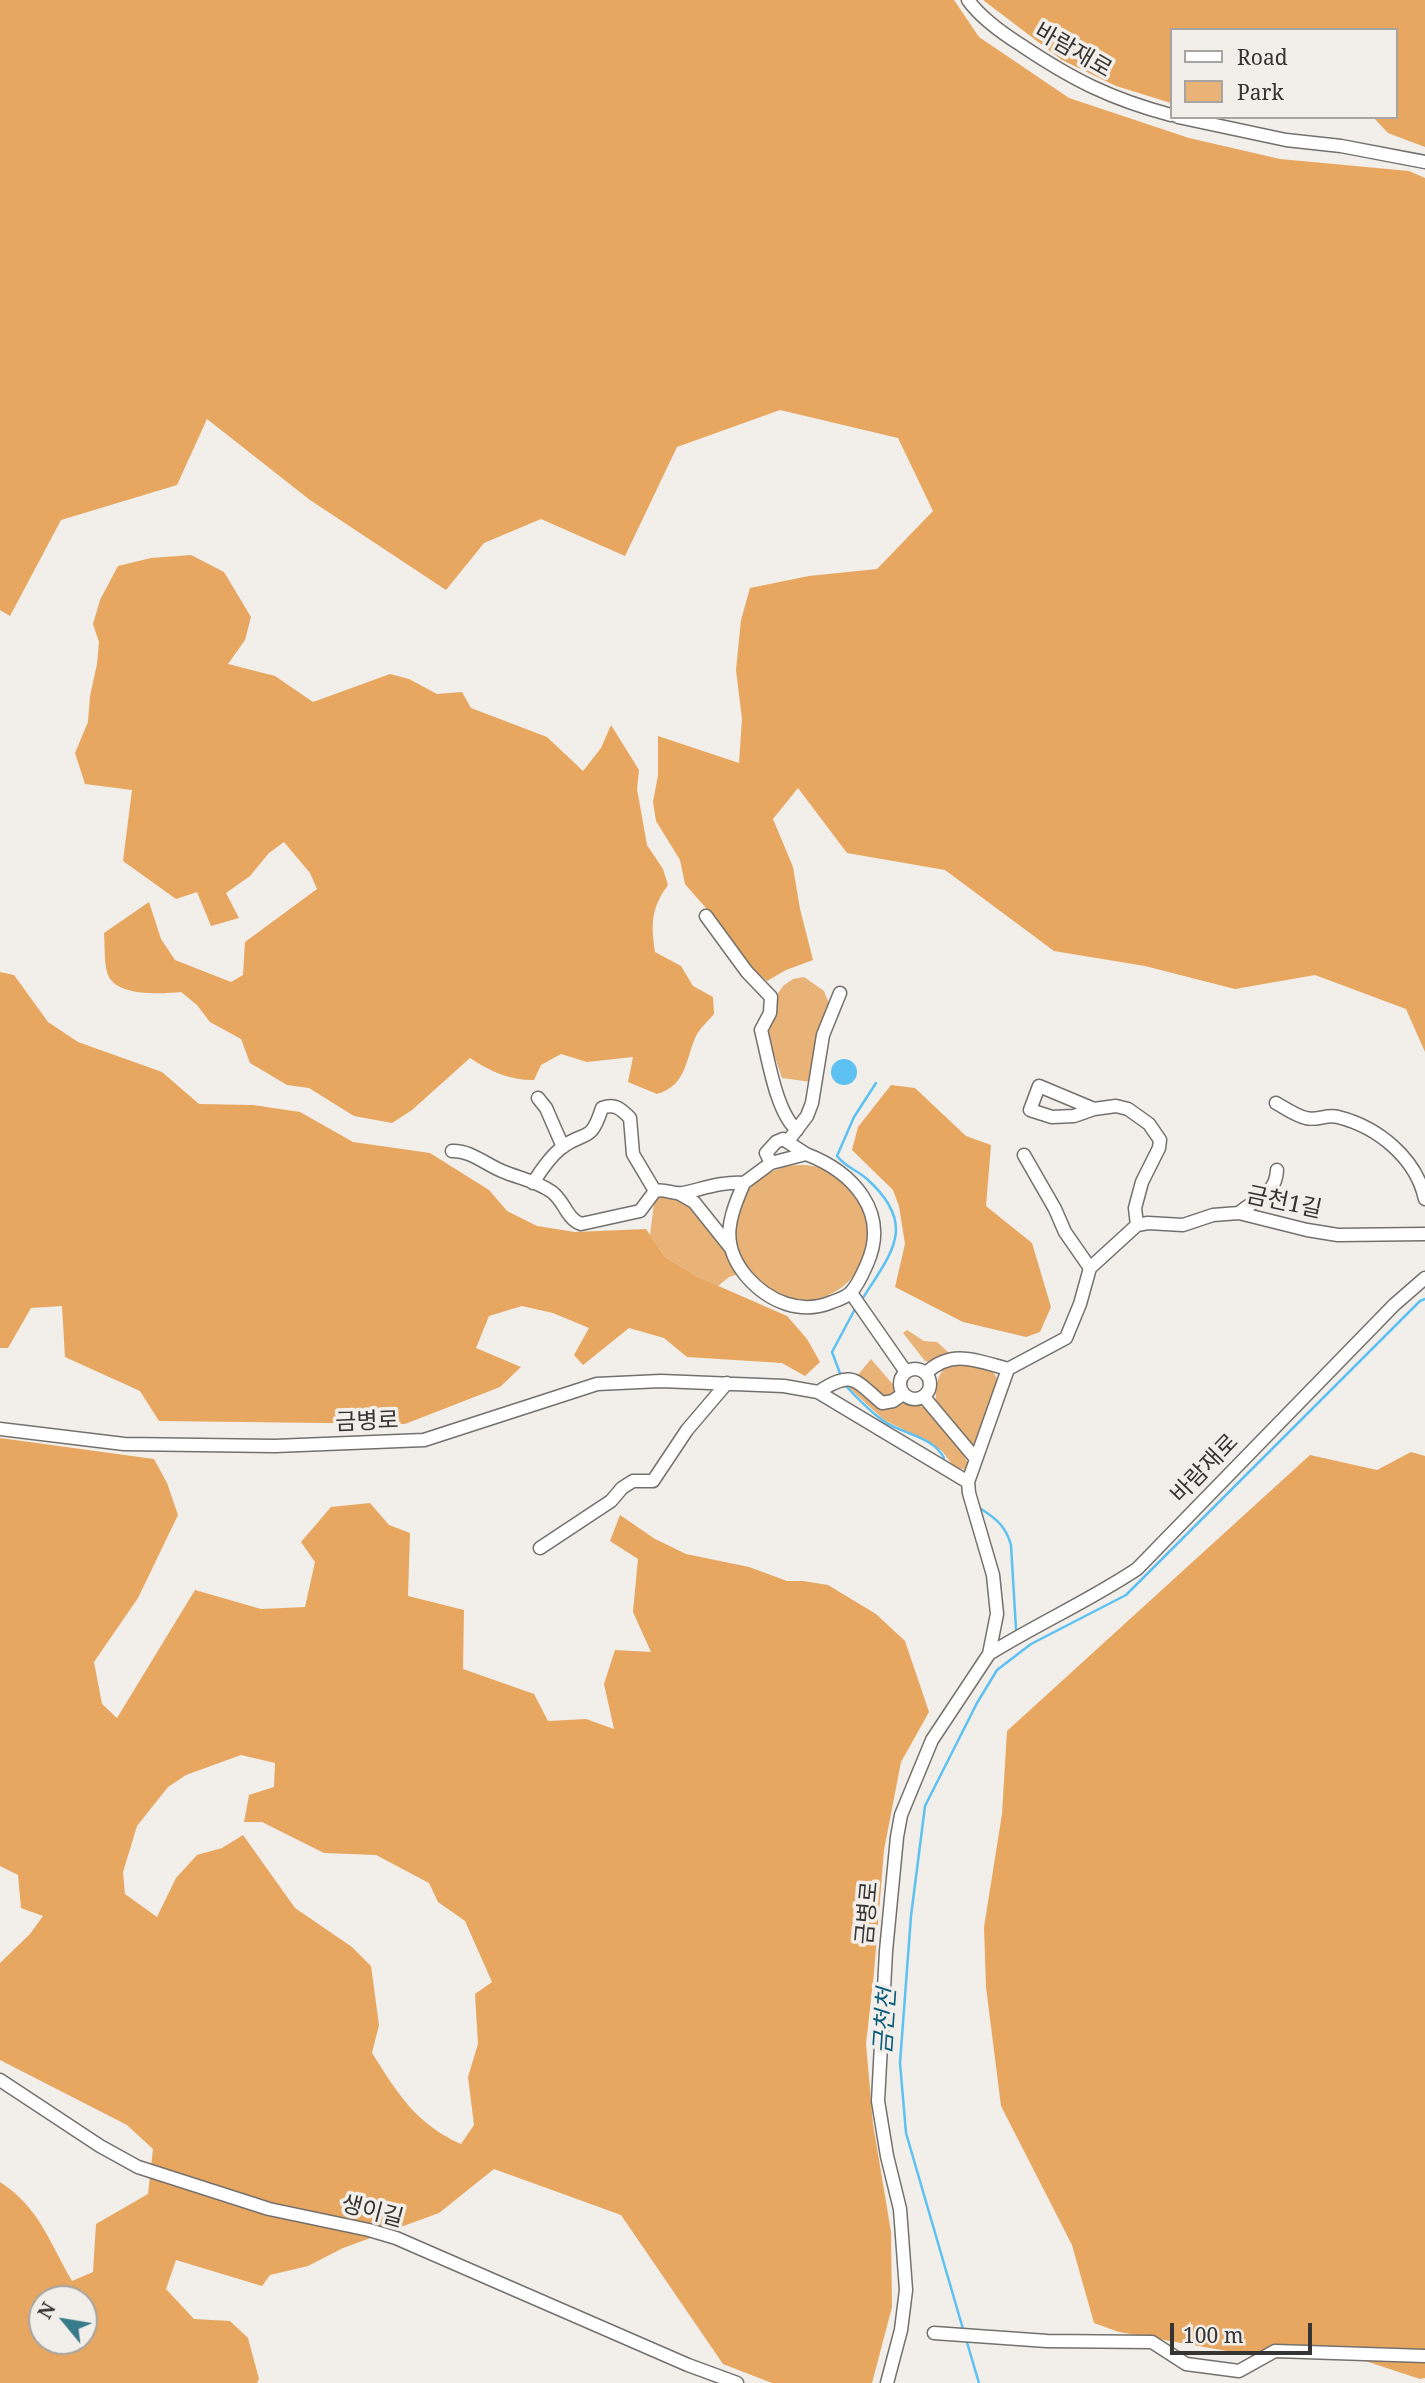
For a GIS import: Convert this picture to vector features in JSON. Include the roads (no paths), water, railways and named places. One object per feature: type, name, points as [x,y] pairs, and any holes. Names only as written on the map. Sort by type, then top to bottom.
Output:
[{"type":"street","name":"바람재로","points":[[968,0],[1009,37],[1062,73],[1103,94],[1170,115]]},
{"type":"street","points":[[1188,119],[1273,137],[1425,162]]},
{"type":"street","points":[[706,916],[747,972],[771,997],[770,1013],[761,1030],[779,1098],[789,1123],[797,1130]]},
{"type":"street","points":[[788,1141],[807,1116],[812,1102],[823,1035],[840,993]]},
{"type":"street","points":[[538,1098],[546,1108],[563,1147]]},
{"type":"street","points":[[1276,1103],[1307,1119],[1337,1116],[1370,1129],[1401,1153],[1422,1186],[1425,1199]]},
{"type":"street","points":[[533,1183],[563,1147],[595,1129],[602,1108],[610,1105],[620,1108],[630,1118],[633,1154],[655,1191]]},
{"type":"street","points":[[969,1487],[1008,1369],[1066,1338],[1080,1304],[1090,1268],[1136,1225],[1135,1208],[1139,1193],[1147,1171],[1156,1157],[1160,1140],[1149,1124],[1128,1109],[1116,1106],[1094,1109]]},
{"type":"street","points":[[771,1163],[766,1153],[776,1142],[783,1139],[827,1164],[856,1186],[872,1216],[876,1231],[856,1300],[906,1371]]},
{"type":"street","points":[[452,1151],[461,1151],[556,1195],[569,1216],[582,1224],[640,1211],[655,1191],[661,1189],[680,1194],[694,1202],[730,1247],[737,1265],[752,1283],[786,1304],[811,1308],[856,1300]]},
{"type":"street","points":[[730,1247],[730,1217],[744,1183],[771,1163],[806,1154]]},
{"type":"street","points":[[1024,1154],[1065,1232],[1090,1268]]},
{"type":"street","points":[[1239,1213],[1266,1195],[1276,1181],[1277,1170]]},
{"type":"street","points":[[680,1194],[692,1189],[744,1183]]},
{"type":"street","name":"금천1길","points":[[1136,1225],[1183,1224],[1213,1214],[1239,1213],[1338,1235],[1425,1234]]},
{"type":"street","name":"바람재로","points":[[989,1654],[1137,1569],[1394,1305],[1425,1278]]},
{"type":"street","points":[[926,1373],[934,1364],[961,1356],[1008,1369]]},
{"type":"street","points":[[906,1371],[916,1369],[926,1373],[930,1385],[924,1397]]},
{"type":"street","points":[[906,1371],[900,1385],[903,1394],[911,1399],[924,1397]]},
{"type":"street","points":[[818,1392],[843,1380],[860,1382],[882,1403],[893,1401],[903,1394]]},
{"type":"street","name":"금병로","points":[[0,1429],[124,1444],[275,1446],[413,1441],[444,1435],[597,1384],[661,1381],[784,1386],[818,1392],[969,1487],[993,1575],[997,1614],[989,1654],[932,1740],[901,1815],[886,1951],[878,2101],[887,2156],[900,2209],[906,2290],[901,2330],[887,2383]]},
{"type":"street","points":[[540,1548],[611,1501],[622,1488],[634,1480],[656,1476],[687,1430],[727,1383]]},
{"type":"street","points":[[924,1397],[976,1460]]},
{"type":"street","name":"생이길","points":[[0,2080],[54,2117],[138,2167],[269,2209],[396,2238],[688,2365],[737,2383]]},
{"type":"street","points":[[933,2333],[1047,2341],[1152,2342],[1186,2364],[1239,2371],[1275,2350],[1425,2356]]},
{"type":"water","points":[[844,1059],[853,1063],[857,1072],[853,1081],[844,1085],[835,1081],[831,1072],[835,1063]]},
{"type":"waterway","points":[[861,1301],[890,1254],[896,1226],[892,1211],[883,1196],[867,1179],[837,1156],[854,1117],[876,1083]]},
{"type":"waterway","name":"금천천","points":[[963,2329],[906,2133],[900,2063],[911,1916],[925,1806],[977,1703],[997,1670],[1031,1644],[1126,1595],[1425,1299]]},
{"type":"waterway","points":[[841,1376],[832,1352],[855,1309]]},
{"type":"waterway","points":[[845,1385],[882,1420],[925,1440],[944,1458]]},
{"type":"waterway","points":[[981,1509],[1000,1524],[1011,1545],[1016,1629]]},
{"type":"waterway","name":"금천천","points":[[966,2339],[979,2383]]}]
